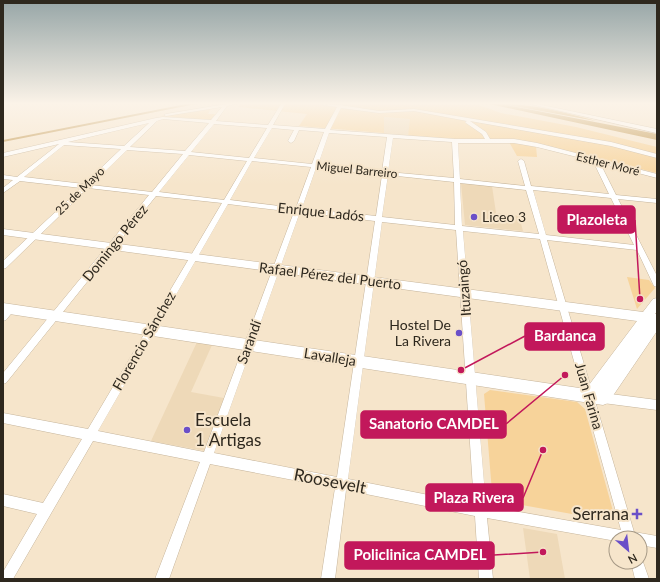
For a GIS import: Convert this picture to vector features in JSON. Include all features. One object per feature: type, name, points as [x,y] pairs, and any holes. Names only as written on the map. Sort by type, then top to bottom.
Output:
[{"type":"main road","name":"Rafael Pérez del Puerto","points":[[3,232],[653,319]]},
{"type":"main road","points":[[603,398],[653,319],[657,302]]},
{"type":"main road","name":"Lavalleja","points":[[6,312],[56,316],[603,398]]},
{"type":"main road","points":[[589,396],[653,319]]},
{"type":"street","name":"Esther Moré","points":[[3,154],[102,131]]},
{"type":"street","name":"25 de Mayo","points":[[3,266],[143,131]]},
{"type":"street","name":"Domingo Pérez","points":[[3,380],[205,131]]},
{"type":"street","name":"Florencio Sánchez","points":[[6,579],[267,131]]},
{"type":"street","points":[[291,140],[296,131]]},
{"type":"street","name":"Sarandí","points":[[162,579],[327,131]]},
{"type":"street","name":"Esther Moré","points":[[329,131],[455,141],[514,141],[537,145],[657,176]]},
{"type":"street","name":"Esther Moré","points":[[481,131],[488,140]]},
{"type":"street","name":"Esther Moré","points":[[533,131],[611,144],[657,156]]},
{"type":"street","points":[[328,579],[390,136]]},
{"type":"street","name":"Ituzaingó","points":[[455,141],[459,228],[482,511],[486,579]]},
{"type":"street","name":"Miguel Barreiro","points":[[60,142],[187,153],[657,201]]},
{"type":"street","points":[[3,191],[60,142]]},
{"type":"street","name":"Juan Farina","points":[[521,161],[627,530]]},
{"type":"street","points":[[596,161],[657,284]]},
{"type":"street","name":"Enrique Ladós","points":[[3,177],[86,185],[639,248]]},
{"type":"street","name":"Lavalleja","points":[[603,398],[657,406]]},
{"type":"street","name":"Roosevelt","points":[[3,418],[482,511],[608,533]]},
{"type":"street","points":[[3,500],[46,510]]},
{"type":"shaded area","points":[[48,131],[58,131],[3,142],[3,140]]},
{"type":"shaded area","points":[[362,131],[384,131],[384,133]]},
{"type":"shaded area","points":[[384,131],[409,131],[408,136],[384,133]]},
{"type":"shaded area","points":[[409,131],[593,131],[657,147],[657,173],[517,139],[457,140],[408,136]]},
{"type":"shaded area","points":[[616,131],[642,131],[657,134],[657,140]]},
{"type":"shaded area","points":[[509,142],[536,146],[537,157],[517,156]]},
{"type":"shaded area","points":[[461,183],[492,186],[496,213],[519,216],[523,231],[465,225]]},
{"type":"shaded area","points":[[627,277],[649,280],[655,288],[637,309]]},
{"type":"shaded area","points":[[197,342],[212,345],[191,392],[224,398],[205,451],[151,441]]},
{"type":"shaded area","points":[[490,390],[577,402],[585,409],[613,511],[605,520],[500,501],[492,492],[484,394]]},
{"type":"shaded area","points":[[523,528],[557,534],[565,579],[530,579]]},
{"type":"place","name":"Liceo 3","points":[[474,217]]},
{"type":"place","name":"Plazoleta","points":[[640,299]]},
{"type":"place","name":"Hostel De La Rivera","points":[[459,333]]},
{"type":"place","name":"Bardanca","points":[[461,370]]},
{"type":"place","name":"Sanatorio CAMDEL","points":[[565,375]]},
{"type":"place","name":"Escuela 1 Artigas","points":[[187,430]]},
{"type":"place","name":"Plaza Rivera","points":[[543,450]]},
{"type":"place","name":"Serrana","points":[[637,514]]},
{"type":"place","name":"Policlinica CAMDEL","points":[[543,552]]}]
